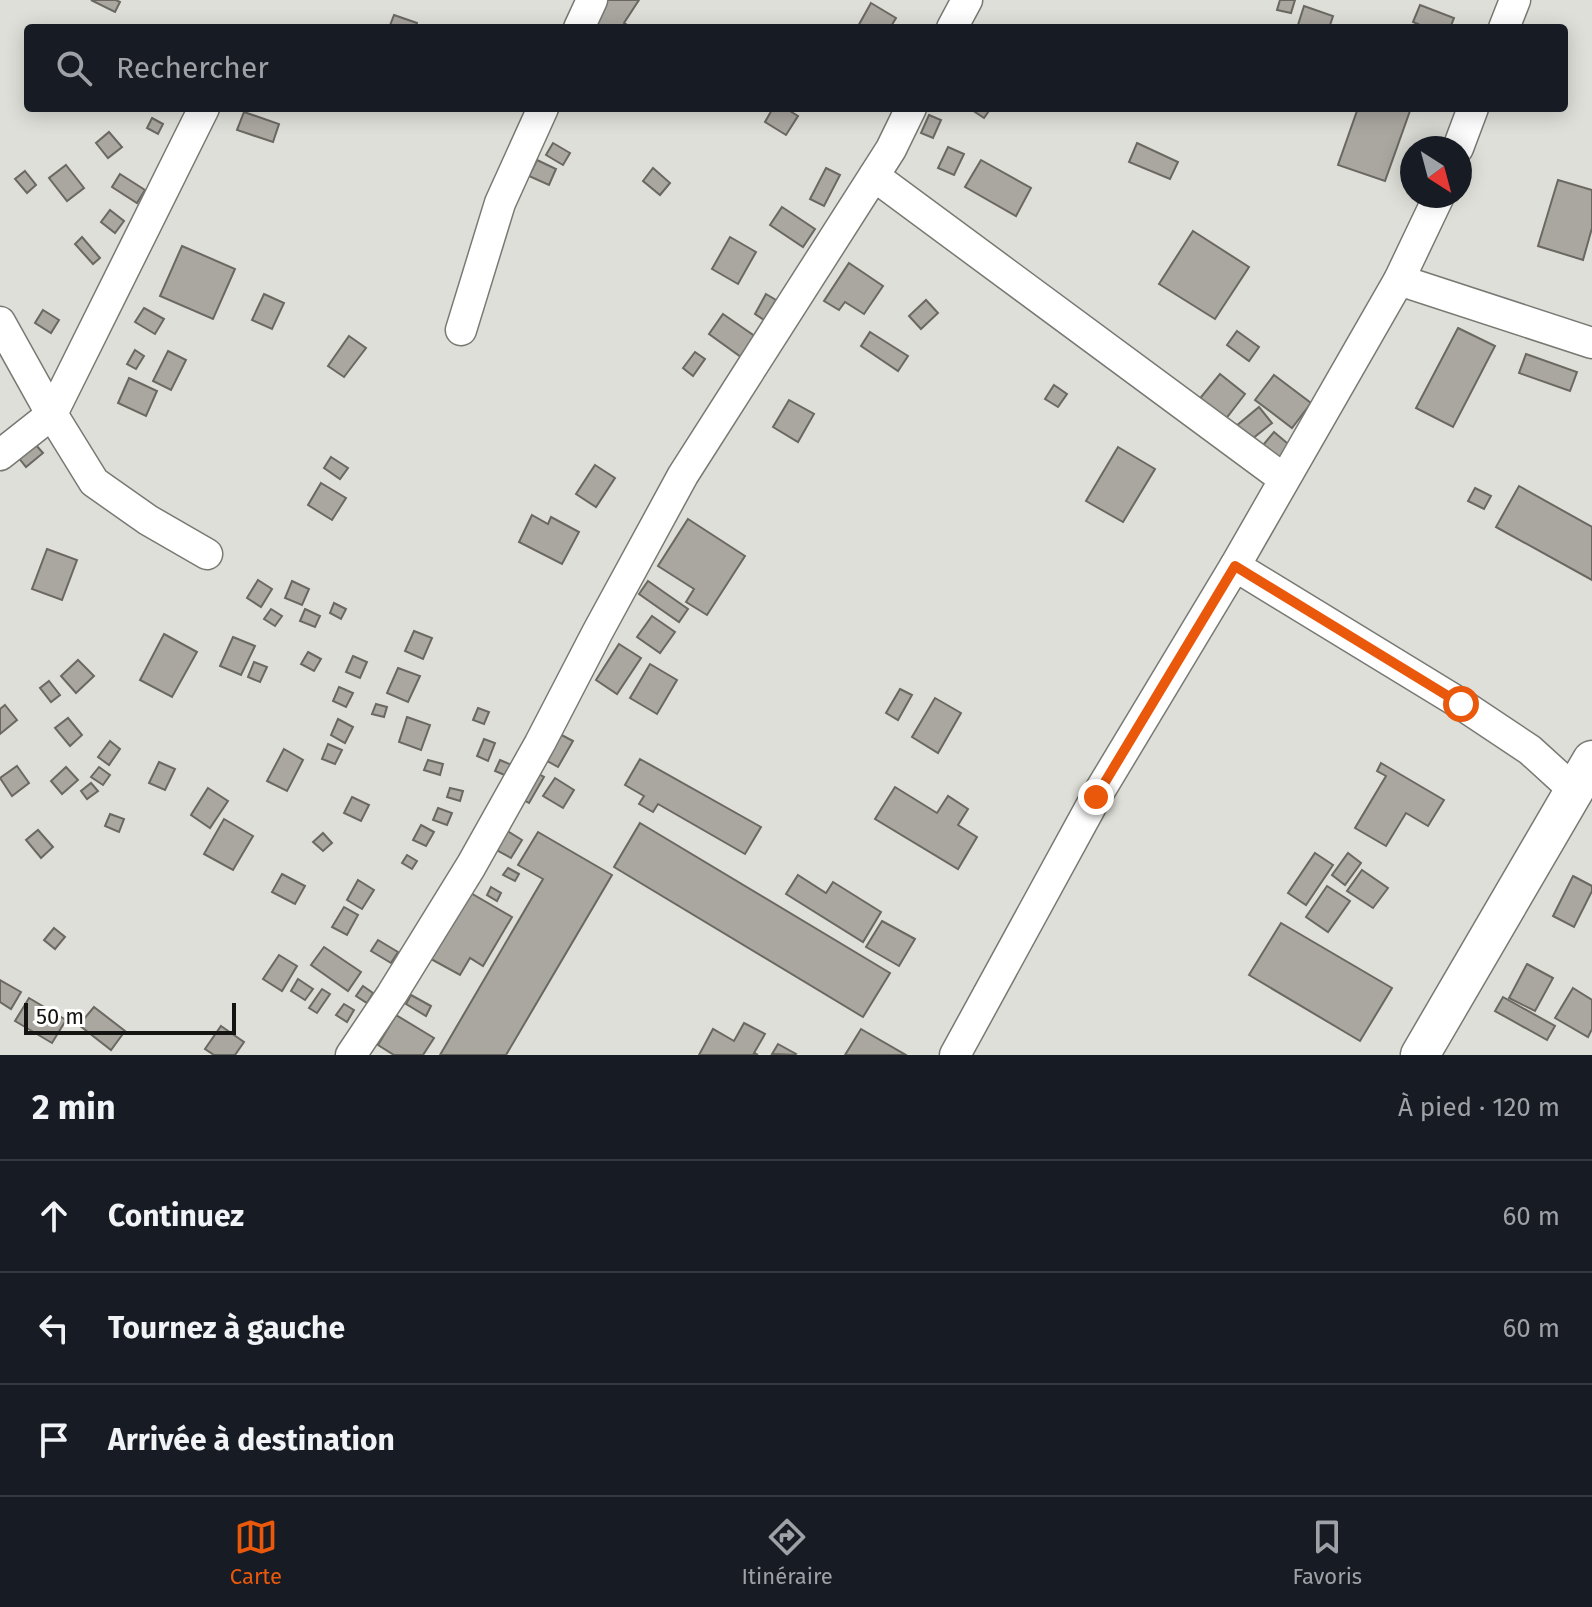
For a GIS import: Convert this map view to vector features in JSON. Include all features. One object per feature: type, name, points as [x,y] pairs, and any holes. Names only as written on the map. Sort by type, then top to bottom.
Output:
[{"type":"street","points":[[581,24],[592,0]]},
{"type":"street","points":[[954,24],[967,0]]},
{"type":"street","points":[[1506,24],[1515,0]]},
{"type":"street","points":[[0,455],[52,414],[202,112]]},
{"type":"street","points":[[461,330],[500,203],[541,112]]},
{"type":"street","points":[[351,1055],[471,866],[683,475],[891,149],[909,112]]},
{"type":"street","points":[[1462,136],[1472,112]]},
{"type":"street","points":[[874,176],[1284,479]]},
{"type":"street","points":[[955,1055],[1096,797],[1235,566],[1399,280],[1433,208]]},
{"type":"street","points":[[1399,280],[1592,343]]},
{"type":"street","points":[[0,322],[94,482],[148,520],[207,554]]},
{"type":"street","points":[[1235,566],[1530,750],[1584,775],[1420,1055]]},
{"type":"building","points":[[91,0],[116,0],[120,2],[115,12]]},
{"type":"building","points":[[605,0],[639,0],[626,24],[591,22]]},
{"type":"building","points":[[1280,0],[1295,0],[1291,13],[1277,10]]},
{"type":"building","points":[[871,3],[896,18],[892,24],[859,24]]},
{"type":"building","points":[[1420,5],[1454,18],[1452,24],[1413,22]]},
{"type":"building","points":[[1304,6],[1333,16],[1330,24],[1298,24]]},
{"type":"building","points":[[394,15],[417,23],[417,24],[391,24]]},
{"type":"building","points":[[244,112],[279,124],[273,142],[237,130]]},
{"type":"building","points":[[771,112],[792,112],[798,116],[786,135],[765,122]]},
{"type":"building","points":[[1357,112],[1410,112],[1385,181],[1338,165]]},
{"type":"building","points":[[929,115],[941,120],[933,138],[921,133]]},
{"type":"building","points":[[152,118],[163,124],[158,134],[147,128]]},
{"type":"building","points":[[109,132],[122,147],[108,158],[96,143]]},
{"type":"building","points":[[553,143],[570,153],[563,165],[546,155]]},
{"type":"building","points":[[1137,143],[1178,162],[1170,179],[1129,162]]},
{"type":"building","points":[[948,147],[964,154],[954,175],[938,168]]},
{"type":"building","points":[[537,160],[556,169],[549,185],[529,176]]},
{"type":"building","points":[[981,160],[1031,188],[1016,216],[965,187]]},
{"type":"building","points":[[66,165],[84,188],[67,201],[49,178]]},
{"type":"building","points":[[653,168],[670,183],[660,195],[643,181]]},
{"type":"building","points":[[826,168],[840,175],[824,206],[810,199]]},
{"type":"building","points":[[25,171],[36,185],[27,193],[15,179]]},
{"type":"building","points":[[120,174],[145,190],[137,203],[112,187]]},
{"type":"building","points":[[1558,180],[1592,190],[1592,228],[1583,260],[1538,246]]},
{"type":"building","points":[[782,207],[815,229],[803,247],[770,225]]},
{"type":"building","points":[[110,210],[124,221],[115,233],[101,222]]},
{"type":"building","points":[[1193,231],[1249,267],[1215,319],[1159,284]]},
{"type":"building","points":[[82,237],[100,258],[93,264],[75,244]]},
{"type":"building","points":[[730,237],[756,252],[738,284],[712,269]]},
{"type":"building","points":[[182,246],[235,269],[213,319],[160,296]]},
{"type":"building","points":[[849,263],[883,286],[864,314],[845,302],[839,310],[824,301]]},
{"type":"building","points":[[264,294],[284,303],[272,329],[252,320]]},
{"type":"building","points":[[766,294],[776,300],[764,320],[755,314]]},
{"type":"building","points":[[926,300],[938,313],[921,329],[909,316]]},
{"type":"building","points":[[144,308],[164,319],[155,334],[135,322]]},
{"type":"building","points":[[43,310],[59,320],[51,333],[35,323]]},
{"type":"building","points":[[723,314],[756,337],[741,357],[709,334]]},
{"type":"building","points":[[1458,328],[1495,346],[1453,427],[1416,408]]},
{"type":"building","points":[[1237,331],[1259,347],[1249,361],[1227,345]]},
{"type":"building","points":[[870,332],[908,356],[898,371],[861,346]]},
{"type":"building","points":[[349,336],[366,348],[344,377],[328,366]]},
{"type":"building","points":[[135,350],[144,356],[136,369],[127,364]]},
{"type":"building","points":[[168,351],[186,360],[171,390],[153,381]]},
{"type":"building","points":[[695,352],[705,359],[693,376],[683,368]]},
{"type":"building","points":[[1526,354],[1577,372],[1570,391],[1519,373]]},
{"type":"building","points":[[1220,374],[1245,394],[1218,429],[1192,408]]},
{"type":"building","points":[[1274,375],[1311,403],[1292,428],[1255,400]]},
{"type":"building","points":[[129,378],[157,391],[146,416],[118,403]]},
{"type":"building","points":[[1054,385],[1067,394],[1058,407],[1045,399]]},
{"type":"building","points":[[789,400],[814,414],[798,442],[773,427]]},
{"type":"building","points":[[1259,407],[1272,423],[1247,443],[1235,427]]},
{"type":"building","points":[[1274,432],[1293,448],[1277,466],[1259,450]]},
{"type":"building","points":[[35,444],[43,453],[26,467],[18,457]]},
{"type":"building","points":[[1118,447],[1155,469],[1123,522],[1086,501]]},
{"type":"building","points":[[331,457],[348,468],[340,479],[324,468]]},
{"type":"building","points":[[595,465],[615,478],[596,507],[576,494]]},
{"type":"building","points":[[321,483],[346,498],[332,520],[308,505]]},
{"type":"building","points":[[1519,486],[1592,527],[1592,580],[1496,527]]},
{"type":"building","points":[[1475,488],[1491,496],[1484,509],[1468,501]]},
{"type":"building","points":[[532,515],[548,524],[551,517],[579,532],[562,564],[519,542]]},
{"type":"building","points":[[688,519],[745,556],[707,615],[686,602],[694,589],[658,566]]},
{"type":"building","points":[[47,549],[77,560],[62,600],[32,589]]},
{"type":"building","points":[[258,580],[272,589],[261,607],[247,598]]},
{"type":"building","points":[[292,581],[309,589],[302,605],[285,598]]},
{"type":"building","points":[[648,581],[688,609],[679,622],[639,594]]},
{"type":"building","points":[[334,603],[346,609],[341,619],[330,613]]},
{"type":"building","points":[[271,609],[282,616],[275,626],[264,619]]},
{"type":"building","points":[[305,609],[320,616],[315,627],[300,621]]},
{"type":"building","points":[[652,616],[675,632],[660,653],[637,637]]},
{"type":"building","points":[[414,631],[432,638],[423,659],[405,651]]},
{"type":"building","points":[[164,634],[197,652],[172,697],[140,680]]},
{"type":"building","points":[[233,637],[255,646],[241,675],[220,666]]},
{"type":"building","points":[[619,644],[641,658],[617,694],[596,680]]},
{"type":"building","points":[[308,652],[321,659],[314,671],[301,664]]},
{"type":"building","points":[[353,656],[367,662],[360,678],[346,672]]},
{"type":"building","points":[[78,660],[94,676],[76,693],[61,676]]},
{"type":"building","points":[[254,662],[267,667],[260,682],[248,677]]},
{"type":"building","points":[[650,664],[677,680],[657,714],[630,698]]},
{"type":"building","points":[[398,668],[420,676],[408,702],[387,693]]},
{"type":"building","points":[[49,681],[60,695],[51,702],[40,688]]},
{"type":"building","points":[[339,687],[353,693],[346,707],[333,701]]},
{"type":"building","points":[[900,689],[912,695],[898,720],[886,713]]},
{"type":"building","points":[[935,698],[961,713],[938,753],[912,737]]},
{"type":"building","points":[[376,704],[387,707],[384,717],[372,714]]},
{"type":"building","points":[[5,705],[17,720],[0,734],[0,709]]},
{"type":"building","points":[[478,708],[489,712],[484,724],[473,720]]},
{"type":"building","points":[[407,717],[430,725],[421,750],[399,742]]},
{"type":"building","points":[[68,718],[82,735],[70,746],[55,728]]},
{"type":"building","points":[[338,719],[353,727],[345,743],[331,735]]},
{"type":"building","points":[[554,731],[573,741],[558,767],[540,757]]},
{"type":"building","points":[[484,739],[495,743],[488,761],[477,756]]},
{"type":"building","points":[[110,741],[120,749],[109,765],[98,757]]},
{"type":"building","points":[[328,744],[342,750],[335,764],[322,759]]},
{"type":"building","points":[[284,749],[303,760],[287,791],[267,781]]},
{"type":"building","points":[[640,759],[761,827],[745,854],[658,804],[653,812],[639,804],[644,796],[625,785]]},
{"type":"building","points":[[428,760],[443,764],[440,775],[424,770]]},
{"type":"building","points":[[500,760],[514,766],[509,777],[495,771]]},
{"type":"building","points":[[159,762],[175,769],[165,790],[149,783]]},
{"type":"building","points":[[1381,763],[1444,800],[1428,826],[1406,813],[1386,846],[1355,828],[1386,776],[1377,771]]},
{"type":"building","points":[[17,766],[29,783],[12,796],[0,778]]},
{"type":"building","points":[[66,767],[78,780],[62,794],[51,781]]},
{"type":"building","points":[[99,767],[110,775],[103,785],[91,777]]},
{"type":"building","points":[[535,772],[544,777],[529,803],[520,798]]},
{"type":"building","points":[[555,778],[574,790],[563,808],[543,796]]},
{"type":"building","points":[[91,783],[98,791],[87,799],[81,791]]},
{"type":"building","points":[[895,787],[937,813],[948,796],[968,809],[958,825],[977,837],[958,869],[875,819]]},
{"type":"building","points":[[208,788],[228,801],[210,828],[191,815]]},
{"type":"building","points":[[450,788],[463,791],[460,801],[447,797]]},
{"type":"building","points":[[352,797],[369,805],[361,821],[344,813]]},
{"type":"building","points":[[438,808],[452,813],[447,825],[433,820]]},
{"type":"building","points":[[110,814],[124,819],[119,832],[105,826]]},
{"type":"building","points":[[224,819],[253,836],[233,870],[204,854]]},
{"type":"building","points":[[640,823],[890,973],[863,1017],[614,867]]},
{"type":"building","points":[[421,825],[434,832],[426,846],[413,840]]},
{"type":"building","points":[[504,829],[522,840],[511,858],[493,848]]},
{"type":"building","points":[[38,830],[53,847],[41,858],[26,840]]},
{"type":"building","points":[[538,832],[612,875],[506,1055],[440,1055],[543,879],[518,865]]},
{"type":"building","points":[[323,833],[332,843],[323,851],[313,842]]},
{"type":"building","points":[[1315,853],[1333,865],[1306,905],[1288,893]]},
{"type":"building","points":[[1348,853],[1361,863],[1345,885],[1332,875]]},
{"type":"building","points":[[407,855],[417,861],[412,869],[402,863]]},
{"type":"building","points":[[508,868],[519,874],[515,881],[503,875]]},
{"type":"building","points":[[1362,870],[1388,888],[1373,908],[1347,891]]},
{"type":"building","points":[[282,874],[305,886],[295,904],[272,892]]},
{"type":"building","points":[[798,875],[826,893],[833,882],[881,912],[863,942],[786,894]]},
{"type":"building","points":[[1573,876],[1592,886],[1574,927],[1553,916]]},
{"type":"building","points":[[358,880],[374,890],[362,909],[347,900]]},
{"type":"building","points":[[1327,886],[1350,901],[1328,932],[1306,917]]},
{"type":"building","points":[[491,887],[501,893],[497,901],[487,895]]},
{"type":"building","points":[[469,892],[512,917],[483,966],[470,958],[460,975],[431,959]]},
{"type":"building","points":[[344,907],[358,915],[347,935],[332,927]]},
{"type":"building","points":[[882,921],[915,939],[899,966],[866,947]]},
{"type":"building","points":[[1281,923],[1392,988],[1360,1041],[1249,975]]},
{"type":"building","points":[[54,928],[65,937],[55,949],[44,940]]},
{"type":"building","points":[[378,940],[398,952],[391,963],[371,951]]},
{"type":"building","points":[[324,947],[361,972],[348,991],[311,965]]},
{"type":"building","points":[[279,955],[297,966],[282,991],[263,979]]},
{"type":"building","points":[[1527,964],[1553,978],[1535,1011],[1509,998]]},
{"type":"building","points":[[298,979],[313,989],[305,1000],[291,991]]},
{"type":"building","points":[[0,980],[21,992],[11,1009],[0,1002]]},
{"type":"building","points":[[363,986],[373,993],[367,1003],[356,996]]},
{"type":"building","points":[[1573,988],[1592,1000],[1592,1029],[1588,1037],[1555,1018]]},
{"type":"building","points":[[322,989],[330,994],[317,1013],[309,1008]]},
{"type":"building","points":[[411,995],[431,1006],[426,1016],[406,1004]]},
{"type":"building","points":[[1503,997],[1555,1026],[1547,1040],[1495,1011]]},
{"type":"building","points":[[29,998],[66,1020],[52,1043],[15,1021]]},
{"type":"building","points":[[344,1004],[354,1010],[347,1022],[336,1015]]},
{"type":"building","points":[[94,1007],[125,1031],[111,1050],[79,1025]]},
{"type":"building","points":[[396,1015],[434,1038],[423,1055],[394,1055],[378,1045]]},
{"type":"building","points":[[744,1023],[765,1034],[754,1053],[758,1055],[699,1055],[713,1029],[734,1041]]},
{"type":"building","points":[[221,1026],[244,1042],[235,1055],[214,1055],[205,1049]]},
{"type":"building","points":[[861,1029],[906,1055],[845,1055]]},
{"type":"building","points":[[778,1044],[796,1054],[772,1054]]},
{"type":"route","points":[[1096,797],[1235,566],[1461,704]]}]
